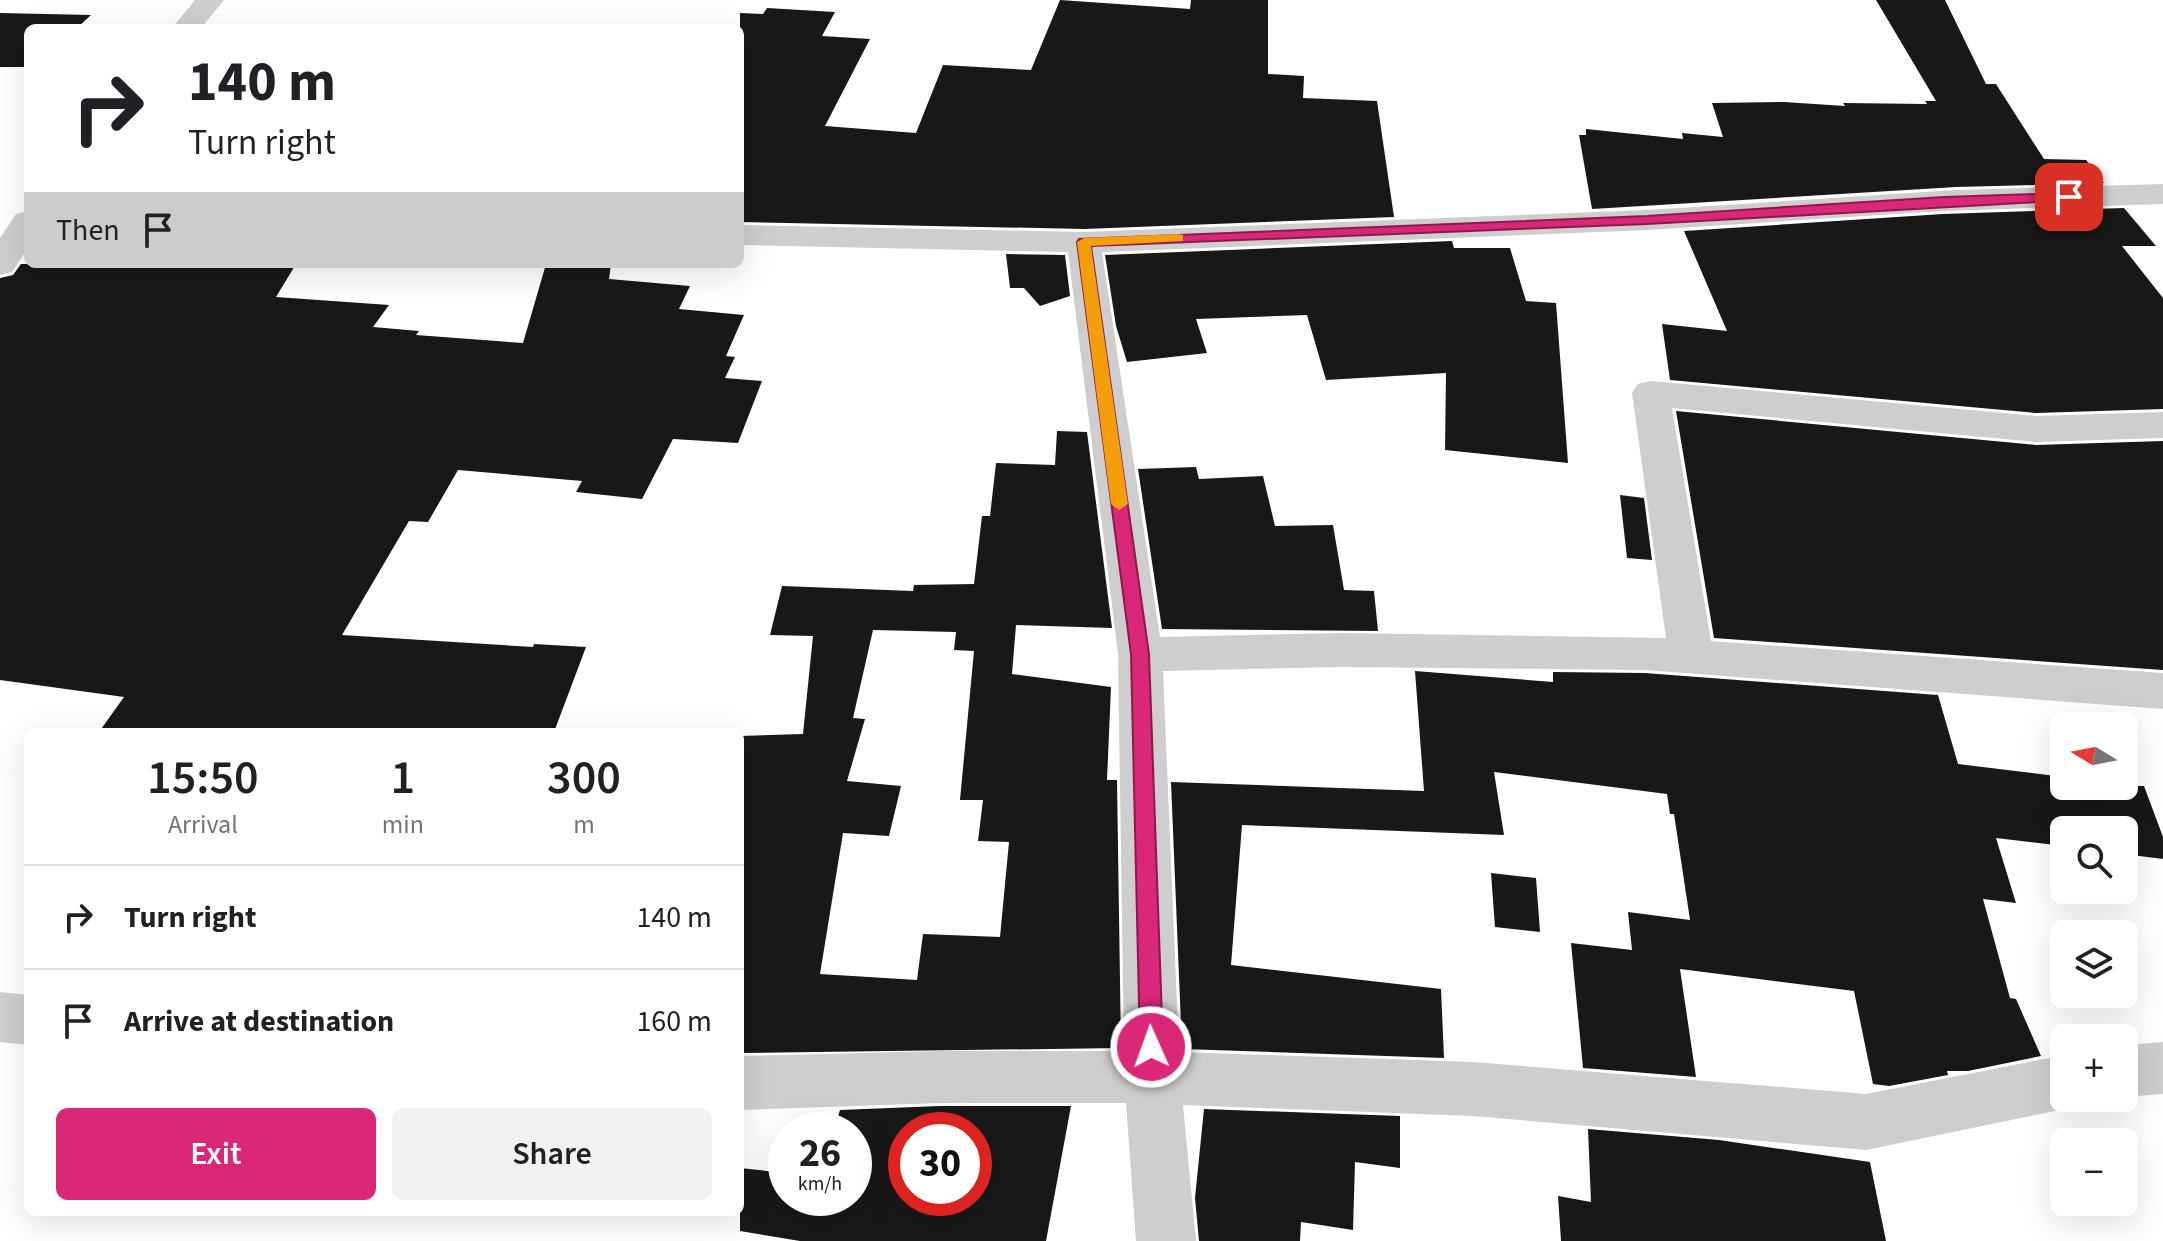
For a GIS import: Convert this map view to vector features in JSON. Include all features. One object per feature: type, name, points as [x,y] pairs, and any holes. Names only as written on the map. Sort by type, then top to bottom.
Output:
[{"type":"street","points":[[189,24],[210,0]]},
{"type":"street","points":[[744,235],[1084,242],[1631,221],[1950,200],[2163,194]]},
{"type":"street","points":[[0,265],[24,227]]},
{"type":"street","points":[[1084,242],[1140,654],[1152,1077],[1166,1241]]},
{"type":"street","points":[[1691,657],[1651,393],[2036,429],[2163,425]]},
{"type":"street","points":[[1140,654],[1342,650],[1645,653],[2163,691]]},
{"type":"street","points":[[0,1017],[24,1020]]},
{"type":"street","points":[[2138,1070],[2163,1068]]},
{"type":"street","points":[[744,1083],[940,1077],[1152,1077],[1473,1089],[1866,1122],[2050,1085]]},
{"type":"building","points":[[1060,0],[1190,9],[1191,0],[1268,0],[1268,74],[1304,76],[1303,98],[1377,101],[1394,217],[1084,229],[744,222],[744,24],[740,24],[740,13],[763,14],[767,8],[835,12],[822,36],[870,39],[825,126],[916,133],[943,65],[1031,70]]},
{"type":"building","points":[[1876,0],[1945,0],[1986,84],[1996,84],[2044,159],[2086,160],[2104,183],[1956,187],[1592,209],[1579,135],[1586,135],[1586,129],[1683,139],[1682,133],[1723,137],[1712,103],[1784,102],[1845,106],[1843,103],[1927,104],[1925,101],[1936,101]]},
{"type":"building","points":[[0,13],[91,15],[81,24],[24,24],[24,67],[0,67]]},
{"type":"building","points":[[2124,208],[2156,246],[2122,246],[2163,298],[2163,409],[2036,413],[1670,380],[1662,324],[1727,331],[1684,231],[1943,214]]},
{"type":"building","points":[[1452,241],[1454,248],[1510,248],[1526,301],[1556,303],[1568,463],[1445,450],[1446,373],[1326,380],[1307,315],[1196,319],[1207,353],[1127,362],[1116,326],[1105,255]]},
{"type":"building","points":[[1006,254],[1065,255],[1070,296],[1040,306],[1024,288],[1010,288]]},
{"type":"building","points":[[21,264],[24,268],[294,268],[276,297],[389,305],[373,327],[419,331],[416,335],[523,343],[545,268],[610,268],[609,279],[690,286],[679,309],[744,315],[726,356],[735,357],[725,378],[762,381],[738,443],[673,439],[642,499],[576,492],[582,481],[458,470],[428,522],[409,521],[342,635],[533,647],[534,644],[586,647],[556,728],[102,728],[124,697],[0,680],[0,278],[13,275]]},
{"type":"building","points":[[1676,411],[2036,445],[2163,441],[2163,670],[1714,638]]},
{"type":"building","points":[[1057,431],[1087,432],[1112,628],[1016,625],[1012,674],[1111,687],[1107,780],[1117,780],[1121,1048],[744,1053],[744,736],[803,734],[813,636],[770,635],[782,586],[913,591],[914,585],[974,584],[982,516],[990,516],[996,463],[1055,465]],"holes":[[[873,630],[956,632],[954,650],[974,651],[960,800],[983,800],[978,841],[1009,842],[1000,937],[923,934],[917,980],[820,974],[843,833],[889,836],[901,786],[847,781],[865,719],[853,718]]]},
{"type":"building","points":[[1196,467],[1199,479],[1263,476],[1275,526],[1333,525],[1344,590],[1374,591],[1378,631],[1162,629],[1138,469]]},
{"type":"building","points":[[1620,495],[1644,498],[1652,560],[1627,558]]},
{"type":"building","points":[[1415,671],[1553,682],[1553,672],[1645,673],[1938,695],[1958,764],[2050,775],[2050,800],[2138,800],[2138,786],[2144,786],[2163,837],[2163,859],[2138,856],[2138,816],[2050,816],[2050,844],[1996,838],[2016,903],[1983,899],[2010,998],[2016,999],[2041,1056],[1968,1071],[1947,1071],[1948,1075],[1889,1086],[1873,1084],[1854,991],[1680,969],[1696,1077],[1583,1068],[1571,943],[1632,950],[1628,912],[1690,920],[1674,814],[1670,814],[1667,794],[1494,772],[1504,835],[1242,825],[1231,965],[1441,989],[1444,1058],[1182,1049],[1171,782],[1424,791]]},
{"type":"building","points":[[1491,873],[1536,878],[1540,932],[1495,927]]},
{"type":"building","points":[[1071,1106],[1046,1241],[800,1241],[740,1231],[740,1216],[744,1216],[744,1168],[768,1171],[768,1216],[872,1216],[872,1112],[840,1110]]},
{"type":"building","points":[[1204,1109],[1400,1116],[1400,1168],[1355,1162],[1353,1230],[1301,1222],[1300,1241],[1199,1241],[1195,1198]]},
{"type":"building","points":[[1588,1129],[1719,1140],[1870,1162],[1886,1241],[1561,1241],[1558,1196],[1591,1202]]},
{"type":"slow traffic","points":[[1119,504],[1084,242],[1178,238]]},
{"type":"route","points":[[1151,1047],[1140,654],[1084,242],[1647,220],[1944,201],[2069,197]]}]
